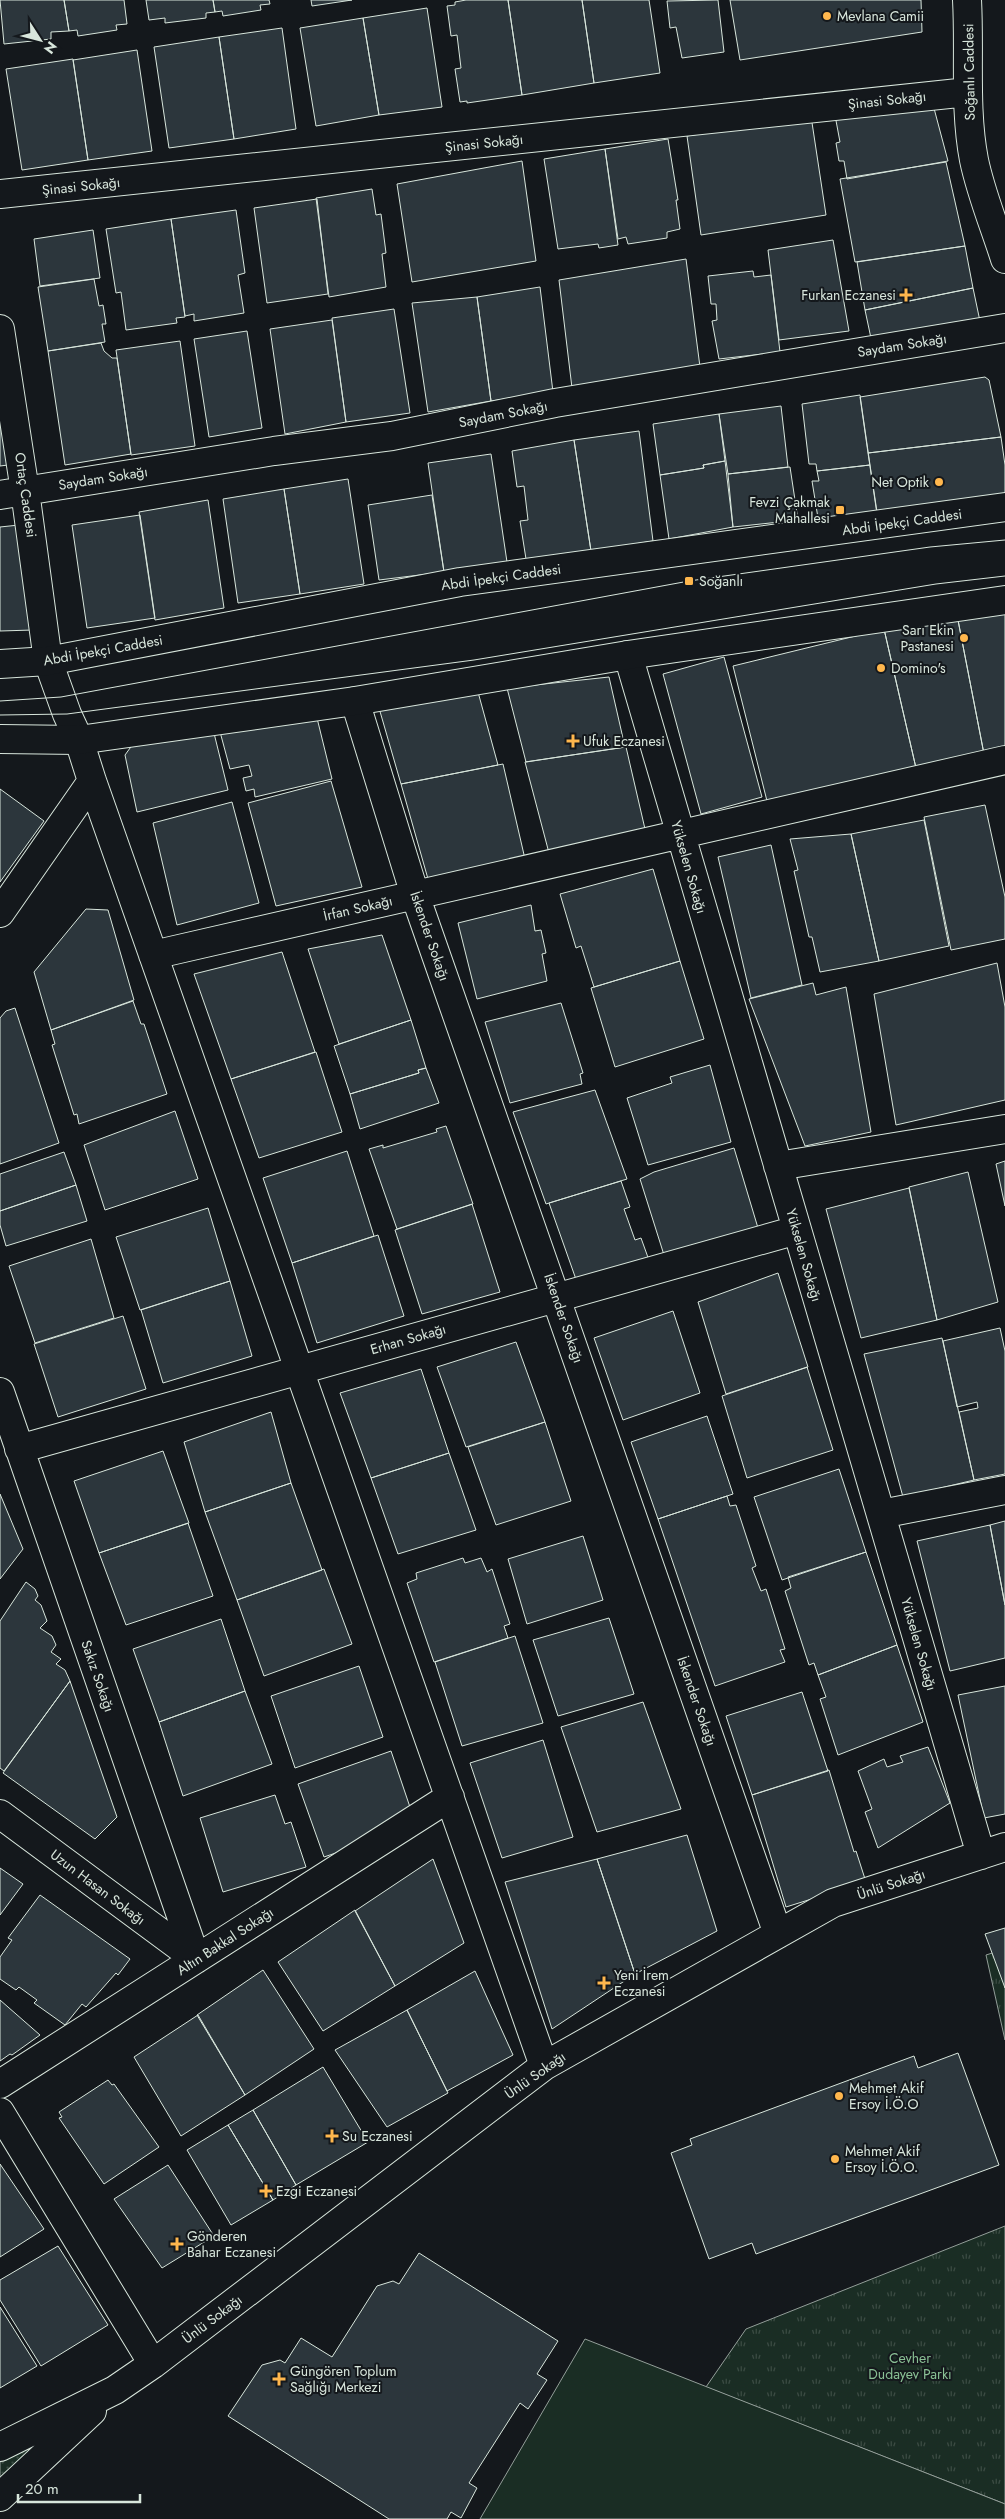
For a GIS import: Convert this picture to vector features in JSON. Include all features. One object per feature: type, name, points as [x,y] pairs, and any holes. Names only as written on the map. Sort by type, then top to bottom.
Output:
[{"type":"street","name":"Soğanlı Caddesi","points":[[967,0],[970,41],[968,92],[974,161],[1005,259]]},
{"type":"street","name":"Şinasi Sokağı","points":[[0,194],[968,92]]},
{"type":"street","name":"Saydam Sokağı","points":[[13,493],[274,451],[392,436],[556,403],[1005,328]]},
{"type":"street","name":"Ortaç Caddesi","points":[[0,329],[13,493],[48,661],[67,714],[80,740],[92,781],[544,2066]]},
{"type":"street","name":"Abdi İpekçi Caddesi","points":[[0,664],[48,661],[460,582],[1005,508]]},
{"type":"street","points":[[0,739],[80,740],[355,701],[628,655],[1005,600]]},
{"type":"street","name":"Yükselen Sokağı","points":[[628,655],[881,1514],[993,1851]]},
{"type":"street","name":"İskender Sokağı","points":[[355,701],[415,895],[778,1934]]},
{"type":"street","name":"İrfan Sokağı","points":[[153,954],[1005,760]]},
{"type":"street","points":[[0,913],[92,781]]},
{"type":"street","points":[[778,1166],[1005,1129]]},
{"type":"street","name":"Erhan Sokağı","points":[[19,1449],[797,1230]]},
{"type":"street","name":"Sakız Sokağı","points":[[0,1392],[196,1959]]},
{"type":"street","points":[[881,1514],[1005,1490]]},
{"type":"street","name":"Altın Bakkal Sokağı","points":[[0,2084],[450,1797]]},
{"type":"street","name":"Uzun Hasan Sokağı","points":[[0,1814],[196,1959]]},
{"type":"street","name":"Ünlü Sokağı","points":[[115,2390],[153,2364],[544,2066],[833,1903],[993,1851]]},
{"type":"street","points":[[0,2112],[153,2364]]},
{"type":"street","points":[[0,2448],[115,2390]]},
{"type":"street","points":[[0,2497],[115,2390]]},
{"type":"green space","points":[[1005,1949],[1005,2040],[986,1955]]},
{"type":"green space","name":"Cevher Dudayev Parkı","points":[[1005,2226],[1005,2504],[706,2387],[746,2329]]},
{"type":"green space","points":[[585,2339],[1005,2504],[1005,2519],[480,2519]]},
{"type":"green space","points":[[61,2428],[0,2483],[0,2462]]},
{"type":"building","points":[[0,0],[64,0],[69,31],[51,32],[51,39],[4,44]]},
{"type":"building","points":[[64,0],[124,0],[127,24],[116,25],[117,30],[78,36],[77,30],[69,31]]},
{"type":"building","points":[[146,0],[213,0],[215,12],[206,13],[206,18],[165,23],[165,18],[149,20]]},
{"type":"building","points":[[213,0],[269,0],[270,4],[260,5],[261,10],[223,16],[222,11],[215,12]]},
{"type":"building","points":[[311,0],[352,0],[312,6]]},
{"type":"building","points":[[466,0],[508,0],[522,95],[467,103],[467,101],[460,102],[455,69],[461,68],[457,35],[451,36],[447,6]]},
{"type":"building","points":[[508,0],[582,0],[594,83],[522,95]]},
{"type":"building","points":[[582,0],[649,0],[660,73],[594,83]]},
{"type":"building","points":[[718,0],[724,52],[682,58],[676,27],[670,28],[667,1]]},
{"type":"building","name":"Mevlana Camii","points":[[730,0],[921,0],[922,32],[740,60]]},
{"type":"building","points":[[427,8],[442,107],[379,115],[363,18]]},
{"type":"building","points":[[363,18],[379,115],[316,126],[300,28]]},
{"type":"building","points":[[282,28],[296,129],[234,139],[219,37]]},
{"type":"building","points":[[219,37],[234,139],[169,148],[154,47]]},
{"type":"building","points":[[137,50],[152,151],[88,160],[73,60]]},
{"type":"building","points":[[73,59],[88,160],[22,170],[6,69]]},
{"type":"building","points":[[931,97],[948,161],[847,179],[844,161],[839,161],[836,143],[840,142],[834,110]]},
{"type":"building","points":[[811,116],[826,215],[701,235],[687,136]]},
{"type":"building","points":[[668,139],[678,200],[676,200],[680,229],[667,232],[667,238],[628,244],[626,237],[618,239],[605,149]]},
{"type":"building","points":[[605,149],[618,245],[599,248],[598,244],[558,249],[544,159]]},
{"type":"building","points":[[522,161],[536,261],[412,282],[397,184]]},
{"type":"building","points":[[946,162],[965,246],[855,262],[840,179]]},
{"type":"building","points":[[372,189],[376,215],[381,214],[386,253],[382,254],[386,287],[329,297],[316,198]]},
{"type":"building","points":[[317,199],[328,294],[267,303],[254,208]]},
{"type":"building","points":[[236,210],[245,273],[238,275],[244,313],[194,321],[194,314],[185,316],[171,219]]},
{"type":"building","points":[[171,219],[185,317],[176,318],[177,323],[126,330],[121,292],[116,293],[106,229]]},
{"type":"building","points":[[93,230],[100,278],[40,286],[34,239]]},
{"type":"building","points":[[833,240],[849,331],[779,340],[768,250]]},
{"type":"building","points":[[965,246],[973,288],[865,310],[857,262]]},
{"type":"building","points":[[686,259],[700,367],[572,388],[559,280]]},
{"type":"building","points":[[753,271],[754,277],[771,275],[780,352],[719,359],[712,321],[717,320],[716,304],[711,304],[708,276]]},
{"type":"building","points":[[94,279],[99,306],[103,305],[106,324],[102,324],[105,342],[48,351],[38,287]]},
{"type":"building","points":[[540,287],[553,392],[491,401],[477,297]]},
{"type":"building","points":[[973,288],[981,326],[872,343],[865,310]]},
{"type":"building","points":[[477,297],[491,401],[428,412],[412,303]]},
{"type":"building","points":[[394,309],[410,413],[346,422],[332,318]]},
{"type":"building","points":[[332,320],[346,422],[285,434],[270,329]]},
{"type":"building","points":[[247,331],[262,428],[209,437],[194,339]]},
{"type":"building","points":[[180,341],[195,446],[131,455],[116,350]]},
{"type":"building","points":[[101,343],[104,351],[112,358],[117,358],[131,454],[65,465],[48,351]]},
{"type":"building","points":[[985,377],[989,380],[1001,437],[868,453],[860,397]]},
{"type":"building","points":[[860,395],[870,465],[817,471],[816,464],[809,464],[802,404]]},
{"type":"building","points":[[781,406],[788,467],[728,474],[719,414]]},
{"type":"building","points":[[719,414],[725,461],[703,465],[704,468],[660,475],[653,424]]},
{"type":"building","points":[[0,417],[8,465],[0,466]]},
{"type":"building","points":[[639,431],[653,541],[591,551],[574,440]]},
{"type":"building","name":"Net Optik","points":[[1001,437],[1005,465],[1005,498],[877,514],[868,453]]},
{"type":"building","points":[[574,440],[591,551],[526,559],[520,521],[528,520],[524,486],[517,487],[512,451]]},
{"type":"building","points":[[491,454],[507,562],[444,572],[428,463]]},
{"type":"building","points":[[725,461],[733,527],[669,539],[660,475],[704,468],[703,465]]},
{"type":"building","points":[[870,465],[877,512],[818,518],[812,481],[819,481],[817,471]]},
{"type":"building","points":[[790,467],[798,520],[733,527],[728,474]]},
{"type":"building","points":[[348,479],[364,584],[300,594],[284,489]]},
{"type":"building","points":[[284,489],[300,594],[238,603],[223,499]]},
{"type":"building","points":[[432,495],[444,572],[379,580],[368,505]]},
{"type":"building","points":[[208,500],[224,608],[155,620],[139,512]]},
{"type":"building","points":[[140,515],[155,618],[87,628],[72,525]]},
{"type":"building","points":[[19,525],[33,630],[0,631],[0,527]]},
{"type":"building","points":[[1005,606],[1005,750],[984,754],[957,615]]},
{"type":"building","points":[[957,615],[984,754],[916,768],[884,629]]},
{"type":"building","points":[[884,629],[916,768],[768,805],[733,666]]},
{"type":"building","points":[[724,657],[762,797],[701,814],[663,674]]},
{"type":"building","points":[[609,677],[625,747],[526,762],[507,688]]},
{"type":"building","points":[[478,692],[498,765],[401,784],[379,708]]},
{"type":"building","points":[[317,718],[332,779],[255,797],[254,789],[246,791],[243,778],[252,776],[249,765],[230,769],[219,728]]},
{"type":"building","points":[[212,725],[228,790],[137,812],[125,755],[133,744]]},
{"type":"building","points":[[626,747],[645,829],[549,853],[525,762]]},
{"type":"building","points":[[503,764],[525,859],[430,886],[401,784]]},
{"type":"building","points":[[331,781],[362,887],[276,906],[248,803]]},
{"type":"building","points":[[0,789],[44,821],[0,882]]},
{"type":"building","points":[[232,802],[259,903],[177,925],[153,823]]},
{"type":"building","points":[[985,805],[1005,897],[1005,939],[951,950],[924,817]]},
{"type":"building","points":[[924,820],[949,946],[879,961],[851,834]]},
{"type":"building","points":[[851,834],[879,961],[820,972],[812,937],[809,937],[794,871],[798,870],[790,839]]},
{"type":"building","points":[[771,845],[802,985],[751,998],[718,857]]},
{"type":"building","points":[[653,869],[680,961],[594,987],[581,946],[576,948],[560,894]]},
{"type":"building","points":[[531,905],[535,931],[541,930],[546,953],[542,954],[547,981],[477,999],[458,923]]},
{"type":"building","points":[[86,909],[108,910],[134,1000],[51,1030],[34,972]]},
{"type":"building","points":[[382,935],[411,1020],[339,1044],[308,949]]},
{"type":"building","points":[[282,952],[315,1052],[231,1079],[194,974]]},
{"type":"building","points":[[680,961],[704,1039],[615,1067],[591,988]]},
{"type":"building","points":[[997,963],[1005,1007],[1005,1100],[896,1125],[874,994]]},
{"type":"building","points":[[813,983],[816,995],[846,987],[871,1132],[805,1146],[749,999]]},
{"type":"building","points":[[133,1001],[141,1024],[144,1024],[167,1094],[79,1124],[77,1114],[74,1115],[52,1045],[55,1044],[51,1030]]},
{"type":"building","points":[[561,1003],[583,1073],[580,1074],[582,1084],[510,1103],[485,1022]]},
{"type":"building","points":[[15,1008],[59,1143],[0,1164],[0,1018],[6,1011]]},
{"type":"building","points":[[411,1020],[426,1068],[418,1070],[419,1073],[350,1094],[334,1046]]},
{"type":"building","points":[[316,1052],[342,1132],[259,1158],[231,1079]]},
{"type":"building","points":[[710,1065],[731,1142],[648,1165],[627,1098],[672,1083],[670,1077]]},
{"type":"building","points":[[426,1068],[439,1103],[360,1129],[350,1094],[419,1073],[418,1070]]},
{"type":"building","points":[[595,1090],[627,1179],[546,1204],[513,1112]]},
{"type":"building","points":[[175,1111],[198,1179],[105,1210],[84,1145]]},
{"type":"building","points":[[446,1126],[473,1204],[397,1229],[369,1149],[383,1145],[383,1148],[437,1132],[436,1129]]},
{"type":"building","points":[[734,1148],[758,1228],[664,1255],[640,1179],[654,1172]]},
{"type":"building","points":[[347,1151],[374,1236],[292,1263],[263,1178]]},
{"type":"building","points":[[64,1152],[76,1185],[0,1211],[0,1174]]},
{"type":"building","points":[[1005,1161],[1005,1206],[996,1164]]},
{"type":"building","points":[[968,1172],[998,1302],[937,1320],[909,1187]]},
{"type":"building","points":[[621,1181],[630,1207],[624,1209],[635,1240],[641,1238],[650,1263],[578,1285],[549,1203]]},
{"type":"building","points":[[76,1185],[87,1221],[6,1246],[0,1225],[0,1211]]},
{"type":"building","points":[[909,1188],[937,1320],[861,1338],[826,1209]]},
{"type":"building","points":[[472,1204],[500,1292],[422,1314],[395,1230]]},
{"type":"building","points":[[208,1208],[230,1281],[140,1310],[116,1237]]},
{"type":"building","points":[[378,1235],[404,1316],[317,1343],[292,1263]]},
{"type":"building","points":[[91,1239],[114,1318],[35,1343],[9,1266]]},
{"type":"building","points":[[778,1273],[808,1367],[726,1394],[698,1302]]},
{"type":"building","points":[[230,1281],[252,1356],[163,1383],[141,1310]]},
{"type":"building","points":[[673,1311],[700,1393],[623,1420],[594,1338]]},
{"type":"building","points":[[123,1316],[146,1389],[58,1417],[34,1344]]},
{"type":"building","points":[[1000,1328],[1005,1351],[1005,1474],[974,1480],[959,1412],[978,1408],[977,1402],[957,1407],[943,1341]]},
{"type":"building","points":[[942,1338],[974,1480],[903,1497],[864,1354]]},
{"type":"building","points":[[516,1342],[545,1422],[466,1447],[437,1367]]},
{"type":"building","points":[[807,1367],[833,1450],[747,1478],[722,1396]]},
{"type":"building","points":[[421,1369],[449,1453],[371,1478],[340,1393]]},
{"type":"building","points":[[271,1412],[291,1483],[205,1512],[184,1442]]},
{"type":"building","points":[[707,1416],[733,1494],[658,1519],[631,1442]]},
{"type":"building","points":[[545,1422],[571,1501],[496,1525],[468,1447]]},
{"type":"building","points":[[163,1451],[189,1523],[99,1553],[74,1481]]},
{"type":"building","points":[[449,1453],[476,1530],[398,1554],[371,1478]]},
{"type":"building","points":[[839,1469],[866,1552],[782,1580],[754,1497]]},
{"type":"building","points":[[291,1483],[322,1570],[237,1600],[205,1512]]},
{"type":"building","points":[[0,1494],[23,1549],[0,1579]]},
{"type":"building","points":[[727,1496],[730,1506],[736,1505],[756,1566],[752,1568],[761,1591],[766,1589],[785,1649],[780,1650],[785,1662],[715,1686],[658,1519]]},
{"type":"building","points":[[1005,1521],[1005,1605],[990,1525]]},
{"type":"building","points":[[188,1523],[213,1596],[126,1625],[99,1553]]},
{"type":"building","points":[[990,1525],[1005,1605],[1005,1658],[950,1671],[917,1541]]},
{"type":"building","points":[[583,1536],[603,1600],[527,1624],[508,1559]]},
{"type":"building","points":[[866,1552],[897,1645],[818,1675],[814,1663],[809,1665],[785,1591],[791,1588],[788,1577]]},
{"type":"building","points":[[463,1558],[465,1563],[481,1558],[487,1572],[492,1569],[510,1624],[504,1626],[508,1638],[434,1662],[407,1583],[417,1579],[416,1573]]},
{"type":"building","points":[[324,1569],[352,1644],[264,1676],[237,1600]]},
{"type":"building","points":[[26,1582],[35,1589],[38,1596],[35,1600],[41,1605],[47,1621],[40,1628],[52,1636],[56,1645],[51,1652],[61,1659],[56,1664],[65,1670],[70,1681],[4,1771],[0,1768],[0,1621]]},
{"type":"building","points":[[609,1618],[634,1694],[558,1716],[533,1640]]},
{"type":"building","points":[[221,1619],[245,1691],[159,1722],[133,1649]]},
{"type":"building","points":[[515,1636],[543,1723],[462,1746],[435,1662]]},
{"type":"building","points":[[897,1645],[923,1722],[838,1755],[820,1699],[826,1697],[818,1675]]},
{"type":"building","points":[[359,1666],[383,1737],[295,1768],[271,1696]]},
{"type":"building","points":[[70,1681],[117,1817],[95,1839],[3,1773]]},
{"type":"building","points":[[1005,1686],[1005,1814],[984,1818],[958,1695]]},
{"type":"building","points":[[245,1691],[272,1764],[183,1796],[159,1722]]},
{"type":"building","points":[[802,1692],[828,1771],[752,1795],[726,1716]]},
{"type":"building","points":[[643,1702],[681,1809],[597,1832],[561,1727]]},
{"type":"building","points":[[543,1740],[573,1837],[502,1858],[470,1763]]},
{"type":"building","points":[[928,1747],[950,1803],[878,1848],[865,1812],[872,1809],[858,1771],[884,1759],[887,1767],[903,1762],[900,1756]]},
{"type":"building","points":[[391,1751],[413,1816],[365,1843],[324,1857],[298,1784]]},
{"type":"building","points":[[829,1770],[854,1852],[856,1851],[866,1882],[786,1907],[752,1795]]},
{"type":"building","points":[[275,1795],[285,1824],[291,1822],[306,1867],[223,1892],[200,1818]]},
{"type":"building","points":[[687,1835],[717,1931],[635,1974],[597,1859]]},
{"type":"building","points":[[433,1859],[464,1943],[395,1986],[355,1911]]},
{"type":"building","points":[[597,1859],[635,1974],[552,2029],[505,1882]]},
{"type":"building","points":[[0,1868],[23,1884],[0,1915]]},
{"type":"building","points":[[40,1895],[130,1959],[118,1975],[116,1973],[86,2007],[82,2004],[65,2025],[34,2003],[37,2000],[19,1987],[16,1990],[0,1979],[0,1957],[12,1940],[8,1938]]},
{"type":"building","points":[[355,1910],[395,1986],[323,2031],[278,1962]]},
{"type":"building","points":[[1005,1928],[1005,1988],[985,1934]]},
{"type":"building","points":[[263,1970],[314,2049],[245,2095],[197,2015]]},
{"type":"building","points":[[475,1971],[513,2055],[447,2091],[407,2010]]},
{"type":"building","points":[[0,2000],[40,2035],[12,2055],[10,2054],[0,2061]]},
{"type":"building","points":[[407,2010],[448,2093],[387,2127],[335,2050]]},
{"type":"building","points":[[198,2015],[245,2095],[181,2136],[134,2057]]},
{"type":"building","name":"Mehmet Akif Ersoy İ.Ö.O.","points":[[958,2053],[999,2165],[756,2254],[752,2243],[709,2259],[671,2153],[692,2145],[690,2139],[914,2056],[918,2068]]},
{"type":"building","points":[[323,2067],[368,2142],[296,2185],[253,2110]]},
{"type":"building","points":[[108,2080],[112,2085],[114,2084],[159,2147],[104,2184],[59,2118],[62,2117],[59,2112]]},
{"type":"building","points":[[253,2110],[296,2185],[273,2200],[228,2125]]},
{"type":"building","points":[[228,2125],[273,2200],[231,2225],[187,2150]]},
{"type":"building","points":[[0,2164],[44,2229],[0,2257]]},
{"type":"building","points":[[168,2165],[214,2236],[162,2268],[114,2199]]},
{"type":"building","points":[[58,2246],[108,2325],[41,2366],[0,2300],[0,2280]]},
{"type":"building","points":[[419,2253],[558,2341],[537,2374],[547,2380],[528,2409],[520,2403],[469,2483],[477,2488],[461,2518],[451,2512],[447,2519],[389,2519],[228,2416],[262,2365],[280,2360],[285,2363],[301,2338],[332,2357],[377,2286],[393,2281],[399,2284]]},
{"type":"building","points":[[0,2307],[37,2366],[0,2388]]},
{"type":"tram line","points":[[0,701],[61,697],[689,581],[930,547],[1005,540]]},
{"type":"tram line","points":[[0,715],[67,714],[474,660],[936,584],[1005,576]]},
{"type":"place","name":"Mevlana Camii","points":[[827,16]]},
{"type":"place","name":"Furkan Eczanesi","points":[[906,295]]},
{"type":"place","name":"Net Optik","points":[[939,482]]},
{"type":"place","name":"Fevzi Çakmak Mahallesi","points":[[840,510]]},
{"type":"place","name":"Soğanlı","points":[[689,581]]},
{"type":"place","name":"Sarı Ekin Pastanesi","points":[[964,638]]},
{"type":"place","name":"Domino's","points":[[881,668]]},
{"type":"place","name":"Ufuk Eczanesi","points":[[573,741]]},
{"type":"place","name":"Yeni İrem Eczanesi","points":[[604,1983]]},
{"type":"place","name":"Mehmet Akif Ersoy İ.Ö.O","points":[[839,2096]]},
{"type":"place","name":"Su Eczanesi","points":[[332,2136]]},
{"type":"place","name":"Mehmet Akif Ersoy İ.Ö.O.","points":[[835,2159]]},
{"type":"place","name":"Ezgi Eczanesi","points":[[266,2191]]},
{"type":"place","name":"Gönderen Bahar Eczanesi","points":[[177,2244]]},
{"type":"place","name":"Güngören Toplum Sağlığı Merkezi","points":[[279,2379]]}]
